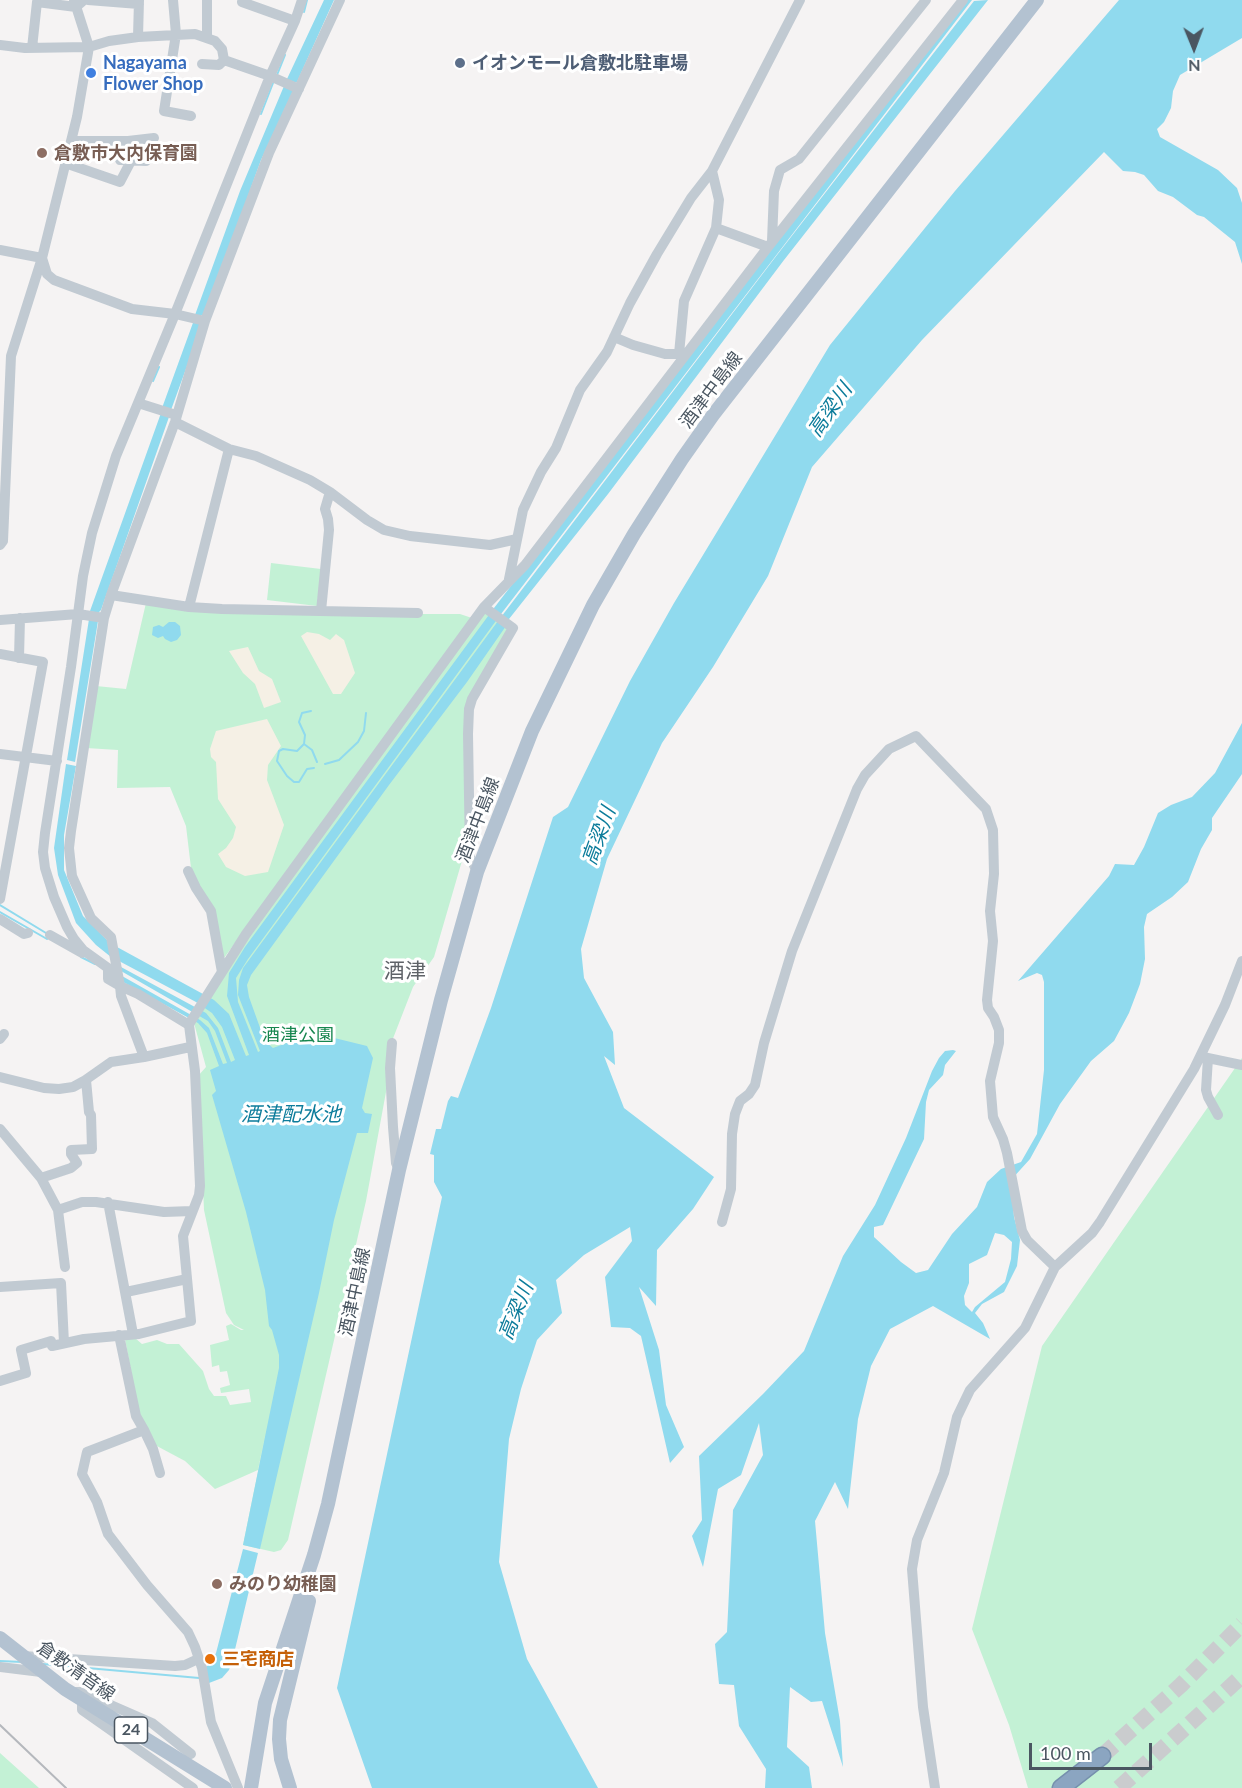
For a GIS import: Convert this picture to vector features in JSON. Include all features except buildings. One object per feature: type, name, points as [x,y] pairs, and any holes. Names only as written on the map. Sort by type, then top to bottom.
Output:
[{"type":"highway","points":[[1061,1788],[1102,1756]]},
{"type":"main road","name":"酒津中島線","points":[[251,1788],[265,1703],[325,1516],[399,1170],[441,1000],[477,872],[503,801],[550,690],[593,605],[655,500],[713,416],[1037,0]]},
{"type":"main road","points":[[290,1788],[281,1759],[280,1720],[313,1586],[325,1516]]},
{"type":"main road","name":"倉敷清音線","points":[[0,1638],[76,1696],[225,1788]]},
{"type":"street","points":[[173,0],[176,34],[164,111],[191,116]]},
{"type":"street","points":[[207,0],[207,37]]},
{"type":"street","points":[[190,1023],[114,979],[83,950],[67,927],[48,881],[45,868],[45,833],[80,614],[83,576],[92,533],[116,456],[270,76],[296,21],[302,0]]},
{"type":"street","points":[[144,1057],[114,979],[114,947],[111,937],[91,918],[85,908],[76,888],[70,864],[69,848],[102,618],[174,417],[205,321],[269,153],[297,88],[340,0]]},
{"type":"street","points":[[509,579],[523,510],[541,472],[556,448],[580,390],[607,352],[657,254],[691,198],[712,171],[800,0]]},
{"type":"street","points":[[770,244],[774,191],[780,170],[799,159],[926,0]]},
{"type":"street","points":[[0,1381],[26,1372],[21,1350],[51,1341],[52,1346],[84,1339],[133,1334],[191,1321],[183,1236],[199,1195],[200,1186],[195,1071],[190,1047],[190,1023],[206,995],[246,934],[509,579],[525,565],[681,356],[963,0]]},
{"type":"street","points":[[32,48],[37,2],[139,2],[138,37]]},
{"type":"street","points":[[0,553],[0,544],[3,541],[3,481],[11,356],[42,258],[71,141],[88,47],[81,2]]},
{"type":"street","points":[[242,2],[296,21]]},
{"type":"street","points":[[0,45],[32,48],[88,47],[109,40],[195,34],[215,41],[222,49],[224,60]]},
{"type":"street","points":[[224,60],[297,88]]},
{"type":"street","points":[[202,64],[219,65],[224,60]]},
{"type":"street","points":[[71,141],[128,141],[154,138]]},
{"type":"street","points":[[65,163],[120,182],[126,160],[146,161]]},
{"type":"street","points":[[681,356],[684,301],[716,228],[719,200],[712,171]]},
{"type":"street","points":[[716,228],[770,244]]},
{"type":"street","points":[[0,250],[42,258]]},
{"type":"street","points":[[42,258],[47,274],[54,280],[132,309],[175,314],[205,321]]},
{"type":"street","points":[[614,337],[633,345],[681,356]]},
{"type":"street","points":[[138,403],[174,417],[229,449],[256,456],[310,480],[384,530],[410,536],[490,545],[517,539]]},
{"type":"street","points":[[189,607],[229,449]]},
{"type":"street","points":[[321,611],[329,530],[325,509],[330,492]]},
{"type":"street","points":[[111,595],[189,607],[418,613]]},
{"type":"street","points":[[477,872],[470,857],[469,714],[472,699],[513,632],[511,626],[487,609]]},
{"type":"street","points":[[0,620],[80,614],[102,618]]},
{"type":"street","points":[[19,658],[20,618]]},
{"type":"street","points":[[0,654],[42,662],[27,758],[0,899]]},
{"type":"street","points":[[722,1222],[731,1189],[732,1134],[735,1114],[740,1101],[755,1085],[764,1043],[792,951],[857,789],[865,776],[889,749],[916,736],[986,809],[993,830],[994,874],[990,911],[993,941],[987,1000],[988,1008],[999,1030],[999,1037],[990,1081],[993,1118],[1007,1153],[1022,1231],[1027,1240],[1055,1267]]},
{"type":"street","points":[[0,754],[57,761]]},
{"type":"street","points":[[188,871],[211,911],[222,972]]},
{"type":"street","points":[[0,919],[24,934],[28,933]]},
{"type":"street","points":[[50,935],[98,962]]},
{"type":"street","points":[[935,1788],[917,1649],[912,1580],[914,1551],[922,1523],[944,1473],[962,1405],[985,1371],[1024,1328],[1055,1267],[1092,1233],[1100,1222],[1204,1057],[1242,961]]},
{"type":"street","points":[[392,1043],[390,1068],[393,1127],[396,1163],[399,1170]]},
{"type":"street","points":[[0,1077],[44,1088],[73,1087],[111,1062],[190,1047]]},
{"type":"street","points":[[1204,1057],[1242,1065]]},
{"type":"street","points":[[1204,1057],[1206,1090],[1218,1115]]},
{"type":"street","points":[[41,1178],[70,1168],[77,1163],[71,1150],[92,1149],[91,1115],[86,1080]]},
{"type":"street","points":[[0,1129],[41,1178],[58,1210],[65,1267]]},
{"type":"street","points":[[58,1210],[82,1202],[108,1202],[164,1212],[192,1211]]},
{"type":"street","points":[[108,1202],[133,1334]]},
{"type":"street","points":[[126,1292],[187,1279]]},
{"type":"street","points":[[0,1287],[61,1283],[64,1343]]},
{"type":"street","points":[[119,1335],[136,1416],[153,1449],[160,1473]]},
{"type":"street","points":[[144,1430],[87,1452],[82,1474],[97,1502],[108,1534],[147,1585],[188,1632],[200,1664],[211,1722],[238,1788]]},
{"type":"street","points":[[25,1658],[175,1666],[200,1664]]},
{"type":"street","points":[[0,1667],[39,1670]]},
{"type":"street","points":[[191,1754],[152,1723],[81,1692],[76,1696],[82,1710],[193,1788]]},
{"type":"green space","points":[[271,563],[321,569],[317,606],[267,600]]},
{"type":"green space","points":[[146,603],[332,614],[460,614],[472,618],[224,958],[191,868],[186,826],[170,787],[117,788],[118,750],[86,748],[96,686],[126,689]]},
{"type":"green space","name":"酒津公園","points":[[485,612],[509,628],[470,697],[466,847],[434,957],[413,987],[392,1041],[388,1081],[366,1201],[288,1540],[281,1550],[274,1552],[243,1545],[266,1432],[258,1470],[215,1489],[185,1461],[155,1445],[139,1413],[125,1339],[135,1338],[142,1344],[157,1340],[167,1344],[179,1344],[203,1371],[214,1396],[226,1396],[230,1405],[251,1402],[249,1389],[221,1393],[220,1388],[230,1385],[227,1371],[220,1372],[219,1365],[212,1367],[210,1345],[229,1340],[226,1326],[231,1324],[244,1330],[234,1325],[226,1313],[204,1210],[198,1076],[206,1067],[194,1023],[246,941]]},
{"type":"green space","points":[[1242,1058],[1242,1788],[1028,1788],[1009,1725],[972,1629],[1042,1346]]},
{"type":"green space","points":[[0,1753],[39,1788],[0,1788]]},
{"type":"sand","points":[[307,632],[319,634],[330,640],[336,634],[344,640],[355,673],[341,694],[333,694],[301,636]]},
{"type":"sand","points":[[248,647],[259,671],[272,679],[281,702],[264,708],[255,684],[243,673],[229,651]]},
{"type":"sand","points":[[267,719],[281,746],[268,765],[267,780],[284,825],[268,872],[245,876],[226,867],[218,854],[233,838],[236,827],[218,799],[216,762],[211,757],[210,749],[216,731]]},
{"type":"water","points":[[324,0],[334,0],[297,82],[294,82],[287,79]]},
{"type":"water","name":"酒津配水池","points":[[962,0],[972,0],[501,614],[248,959],[236,978],[238,1002],[258,1052],[260,1051],[238,995],[243,968],[498,621],[777,255],[974,1],[988,0],[784,260],[608,494],[509,619],[467,682],[251,975],[247,985],[249,997],[263,1036],[273,1048],[314,1033],[367,1046],[373,1058],[362,1108],[365,1113],[372,1114],[368,1133],[357,1133],[334,1220],[260,1549],[243,1545],[279,1368],[279,1355],[269,1326],[265,1290],[246,1212],[212,1095],[216,1091],[210,1070],[219,1066],[207,1033],[198,1023],[123,982],[122,976],[200,1020],[209,1028],[223,1064],[227,1063],[215,1031],[208,1021],[121,971],[121,967],[206,1013],[218,1028],[231,1062],[235,1060],[222,1027],[212,1013],[119,961],[117,947],[214,1000],[229,1014],[246,1056],[249,1055],[227,996],[229,973],[245,947],[494,608]]},
{"type":"water","name":"高梁川","points":[[1119,0],[1242,0],[1242,38],[1180,75],[1173,91],[1171,108],[1164,122],[1157,129],[1160,137],[1218,170],[1237,188],[1242,203],[1242,264],[1235,242],[1204,217],[1197,215],[1173,197],[1158,191],[1144,175],[1123,171],[1104,152],[922,340],[812,467],[768,576],[713,667],[662,743],[607,859],[581,949],[584,978],[613,1032],[615,1065],[604,1056],[624,1108],[714,1177],[693,1209],[657,1250],[656,1306],[639,1287],[659,1350],[666,1405],[684,1447],[670,1463],[641,1336],[630,1328],[611,1327],[605,1277],[632,1241],[630,1227],[584,1255],[556,1280],[562,1313],[537,1340],[521,1389],[509,1439],[499,1562],[527,1659],[598,1788],[372,1788],[337,1688],[442,1197],[434,1182],[434,1155],[430,1154],[436,1129],[441,1129],[448,1101],[451,1096],[458,1098],[491,1008],[553,817],[568,807],[630,681],[674,603],[830,345],[955,191]]},
{"type":"water","points":[[284,86],[293,91],[261,160],[205,315],[195,315],[240,191]]},
{"type":"water","points":[[194,320],[202,325],[171,410],[162,408]]},
{"type":"water","points":[[161,413],[169,417],[101,610],[98,613],[90,611]]},
{"type":"water","points":[[89,619],[98,621],[75,762],[67,760]]},
{"type":"water","points":[[169,622],[175,622],[180,626],[181,635],[177,640],[171,642],[163,636],[158,638],[152,635],[153,627],[159,625],[163,627]]},
{"type":"water","points":[[1242,723],[1242,774],[1212,818],[1212,830],[1201,849],[1188,882],[1172,897],[1147,914],[1144,927],[1145,959],[1140,984],[1129,1013],[1114,1041],[1091,1061],[1060,1104],[1030,1159],[1011,1180],[1014,1217],[1020,1240],[1017,1266],[1004,1292],[982,1304],[975,1313],[983,1323],[990,1339],[933,1306],[890,1329],[871,1366],[858,1419],[848,1509],[835,1482],[815,1521],[825,1633],[840,1721],[843,1767],[822,1701],[811,1702],[790,1687],[787,1747],[809,1767],[812,1788],[765,1788],[766,1769],[739,1726],[734,1685],[719,1684],[715,1644],[727,1632],[733,1510],[763,1455],[759,1423],[741,1475],[718,1489],[703,1567],[692,1536],[702,1520],[699,1456],[804,1351],[843,1256],[875,1205],[906,1138],[932,1071],[945,1051],[956,1051],[945,1065],[943,1075],[929,1090],[924,1139],[883,1225],[874,1227],[874,1237],[916,1273],[928,1270],[952,1234],[977,1207],[987,1182],[1001,1169],[1021,1162],[1037,1134],[1044,1070],[1044,982],[1042,975],[1037,973],[1018,981],[1109,876],[1115,864],[1134,865],[1158,813],[1192,797],[1215,773]],"holes":[[[995,1233],[1004,1235],[1012,1242],[1011,1259],[1005,1282],[972,1312],[965,1305],[964,1296],[969,1283],[969,1264],[987,1255]]]},
{"type":"water","points":[[66,764],[76,766],[64,835],[64,870],[83,916],[107,940],[111,957],[96,945],[76,923],[58,875],[54,848]]},
{"type":"water","points":[[243,1549],[258,1553],[232,1662],[222,1678],[209,1683],[204,1668],[210,1664],[216,1653]]},
{"type":"waterway","points":[[304,12],[307,0]]},
{"type":"waterway","points":[[277,75],[285,55]]},
{"type":"waterway","points":[[261,114],[273,83]]},
{"type":"waterway","points":[[153,381],[159,367]]},
{"type":"waterway","points":[[311,711],[302,713],[299,722],[305,735],[304,744],[312,750],[317,762]]},
{"type":"waterway","points":[[325,764],[339,760],[358,742],[364,731],[366,713]]},
{"type":"waterway","points":[[304,744],[297,751],[283,749],[279,751],[277,761],[294,782],[299,782],[307,769],[314,768]]},
{"type":"waterway","points":[[0,905],[46,933]]},
{"type":"waterway","points":[[0,912],[47,939]]},
{"type":"waterway","points":[[81,957],[95,964]]},
{"type":"waterway","points":[[0,1661],[22,1662]]},
{"type":"waterway","points":[[43,1664],[199,1678]]},
{"type":"tunnel","points":[[1102,1756],[1181,1685],[1242,1624]]},
{"type":"tunnel","points":[[1119,1788],[1242,1676]]},
{"type":"railway","points":[[0,1725],[66,1788]]},
{"type":"place","name":"イオンモール倉敷北駐車場","points":[[460,63]]},
{"type":"place","name":"Nagayama Flower Shop","points":[[91,73]]},
{"type":"place","name":"倉敷市大内保育園","points":[[42,153]]},
{"type":"place","name":"みのり幼稚園","points":[[217,1584]]},
{"type":"place","name":"三宅商店","points":[[210,1659]]},
{"type":"district","name":"酒津","points":[[405,971]]}]
